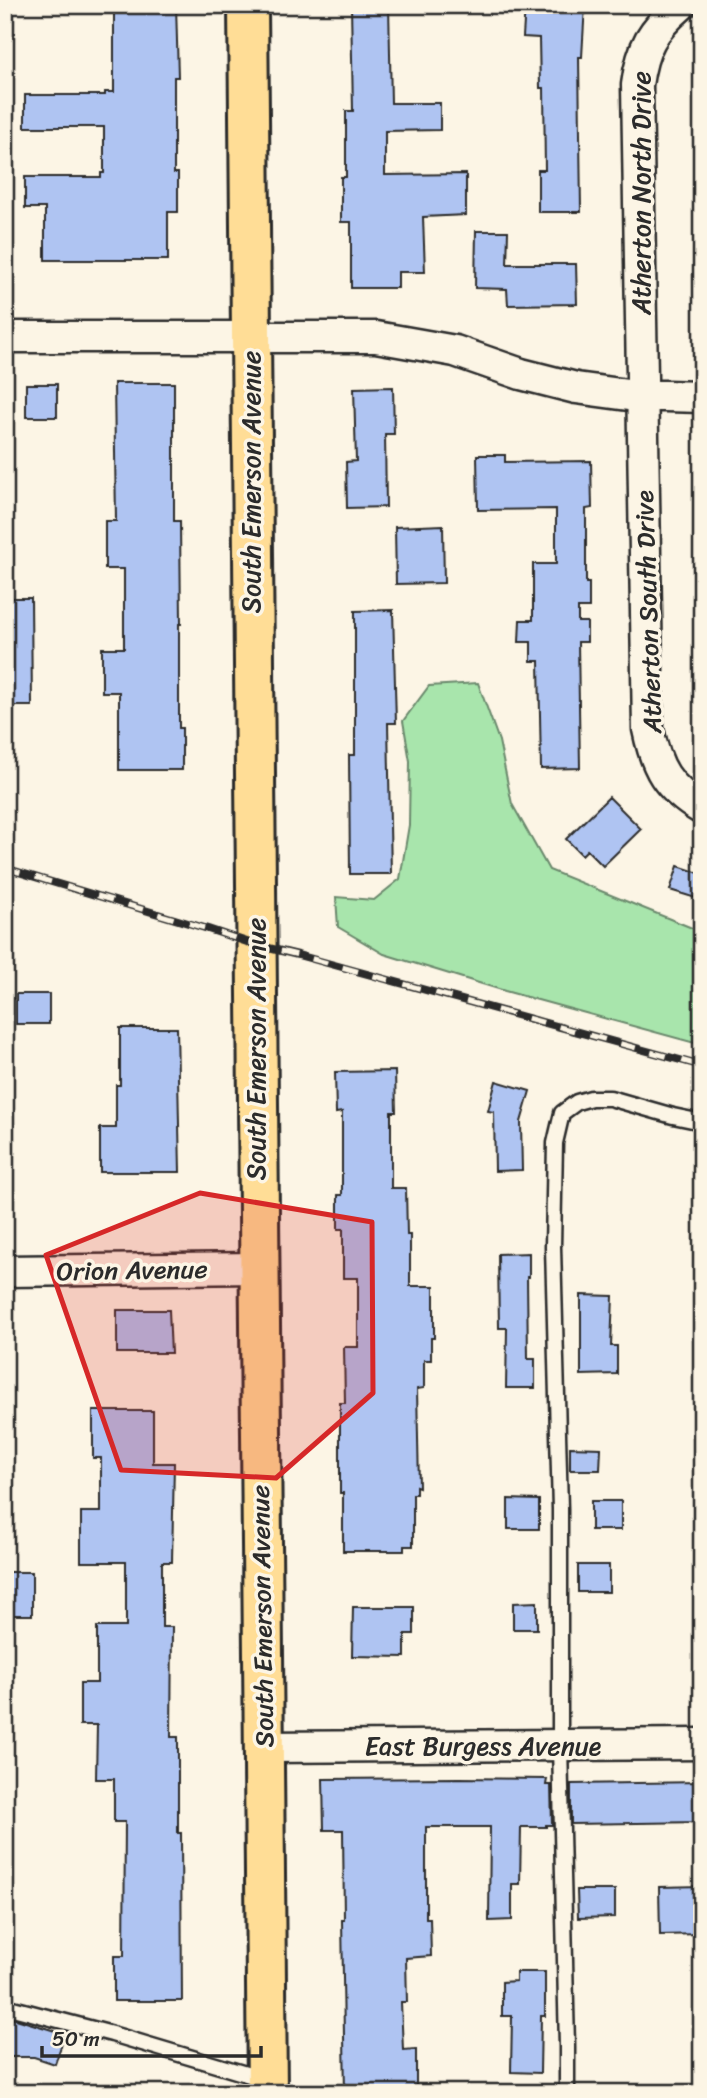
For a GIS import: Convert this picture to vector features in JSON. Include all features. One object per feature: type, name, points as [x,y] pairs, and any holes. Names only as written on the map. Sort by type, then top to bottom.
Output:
[{"type":"main road","name":"South Emerson Avenue","points":[[248,5],[267,2087]]},
{"type":"street","name":"Atherton North Drive","points":[[642,395],[637,85],[642,59],[654,33],[662,21],[681,5]]},
{"type":"street","points":[[5,337],[356,337],[396,340],[456,351],[521,374],[576,387],[628,395],[702,397]]},
{"type":"street","name":"Atherton South Drive","points":[[642,395],[648,729],[653,753],[665,777],[682,797],[702,809]]},
{"type":"street","name":"Orion Avenue","points":[[5,1271],[258,1268]]},
{"type":"street","name":"East Burgess Avenue","points":[[264,1747],[702,1744]]},
{"type":"lane","points":[[567,2093],[560,1745],[560,1509],[553,1247],[555,1143],[562,1114],[577,1102],[591,1098],[610,1098],[702,1122]]},
{"type":"lane","points":[[5,2006],[139,2042],[267,2087]]},
{"type":"highlighted area","points":[[200,1193],[372,1222],[373,1393],[276,1478],[121,1470],[46,1255]]},
{"type":"green space","points":[[478,683],[499,741],[512,804],[549,870],[702,932],[702,1045],[505,991],[384,954],[338,927],[336,897],[374,900],[400,879],[409,825],[410,761],[403,721],[429,686]]},
{"type":"building","points":[[114,5],[176,5],[178,77],[174,77],[174,173],[178,173],[178,212],[168,212],[168,260],[45,260],[45,208],[25,208],[25,177],[101,177],[101,173],[104,173],[104,127],[25,127],[25,95],[105,95],[105,92],[114,92]]},
{"type":"building","points":[[351,5],[389,5],[391,103],[440,103],[440,130],[385,131],[385,175],[466,174],[466,215],[423,217],[425,272],[398,272],[398,288],[351,288],[351,222],[341,222],[341,177],[346,177],[346,111],[353,111]]},
{"type":"building","points":[[525,5],[585,5],[582,57],[579,57],[581,212],[538,212],[538,170],[545,170],[544,88],[540,88],[539,38],[523,37]]},
{"type":"building","points":[[476,231],[508,231],[507,264],[576,264],[577,304],[508,305],[507,289],[475,288]]},
{"type":"building","points":[[114,383],[174,383],[174,521],[180,521],[179,728],[182,728],[182,770],[119,770],[119,692],[102,692],[102,648],[124,648],[124,569],[105,569],[105,521],[116,521]]},
{"type":"building","points":[[26,384],[57,384],[57,417],[26,417]]},
{"type":"building","points":[[393,387],[394,434],[385,434],[386,507],[347,508],[346,462],[356,461],[354,388]]},
{"type":"building","points":[[477,455],[505,455],[505,462],[591,461],[592,508],[586,509],[586,583],[589,583],[589,608],[578,608],[578,622],[587,622],[587,642],[578,642],[580,768],[541,769],[539,661],[531,661],[531,642],[519,642],[520,620],[533,620],[533,564],[556,564],[556,509],[478,510]]},
{"type":"building","points":[[443,525],[444,583],[396,584],[395,527]]},
{"type":"building","points":[[5,598],[31,598],[32,706],[5,706]]},
{"type":"building","points":[[393,610],[396,723],[388,723],[391,874],[350,874],[349,755],[355,755],[355,611]]},
{"type":"building","points":[[609,797],[641,829],[603,866],[587,850],[582,855],[566,839]]},
{"type":"building","points":[[678,866],[702,874],[702,900],[670,890]]},
{"type":"building","points":[[16,994],[49,994],[49,1024],[16,1024]]},
{"type":"building","points":[[120,1028],[177,1028],[180,1172],[100,1172],[100,1128],[116,1128],[116,1085],[120,1085]]},
{"type":"building","points":[[395,1071],[396,1112],[391,1112],[391,1188],[406,1188],[410,1286],[434,1286],[434,1338],[431,1338],[431,1360],[424,1360],[424,1388],[417,1389],[419,1487],[416,1486],[416,1494],[413,1494],[413,1546],[404,1546],[404,1551],[343,1551],[340,1403],[345,1403],[344,1347],[358,1347],[358,1278],[343,1278],[343,1229],[338,1229],[338,1195],[342,1195],[342,1112],[336,1113],[335,1072]]},
{"type":"building","points":[[496,1081],[530,1091],[521,1122],[522,1170],[495,1171],[494,1112],[488,1111]]},
{"type":"building","points":[[529,1253],[528,1359],[535,1359],[535,1388],[506,1388],[507,1328],[499,1328],[498,1254]]},
{"type":"building","points":[[581,1295],[613,1296],[611,1346],[617,1346],[617,1374],[581,1375]]},
{"type":"building","points":[[117,1310],[169,1310],[171,1353],[117,1353]]},
{"type":"building","points":[[93,1411],[153,1411],[153,1463],[174,1463],[172,1562],[162,1562],[162,1627],[172,1627],[171,1737],[178,1737],[182,2001],[114,2001],[114,1956],[124,1956],[125,1822],[114,1822],[114,1779],[96,1779],[97,1725],[80,1725],[80,1683],[97,1683],[97,1627],[126,1627],[126,1562],[81,1562],[81,1512],[101,1512],[101,1458],[93,1458]]},
{"type":"building","points":[[570,1447],[601,1448],[600,1470],[570,1470]]},
{"type":"building","points":[[508,1499],[539,1500],[539,1529],[508,1529]]},
{"type":"building","points":[[591,1501],[621,1501],[621,1530],[591,1530]]},
{"type":"building","points":[[578,1565],[609,1565],[609,1592],[578,1592]]},
{"type":"building","points":[[5,1572],[32,1572],[32,1615],[5,1615]]},
{"type":"building","points":[[537,1602],[537,1629],[513,1629],[513,1603]]},
{"type":"building","points":[[353,1607],[414,1607],[414,1634],[405,1634],[405,1657],[352,1656]]},
{"type":"building","points":[[323,1779],[547,1779],[546,1785],[551,1785],[552,1825],[521,1827],[520,1884],[512,1884],[512,1920],[489,1921],[490,1827],[426,1827],[426,1918],[430,1918],[431,1956],[406,1958],[407,2002],[401,2002],[403,2050],[416,2049],[416,2093],[345,2093],[343,1830],[324,1830]]},
{"type":"building","points":[[702,1782],[702,1822],[571,1824],[571,1784]]},
{"type":"building","points":[[702,1886],[702,1934],[660,1935],[659,1887]]},
{"type":"building","points":[[577,1890],[615,1890],[615,1917],[578,1918]]},
{"type":"building","points":[[516,1972],[545,1972],[545,2016],[541,2016],[540,2073],[511,2072],[512,2016],[502,2016],[502,1982],[516,1981]]},
{"type":"building","points":[[5,2019],[16,2019],[65,2034],[55,2064],[34,2057],[5,2057]]},
{"type":"railway","points":[[5,868],[256,945],[702,1066]]}]
